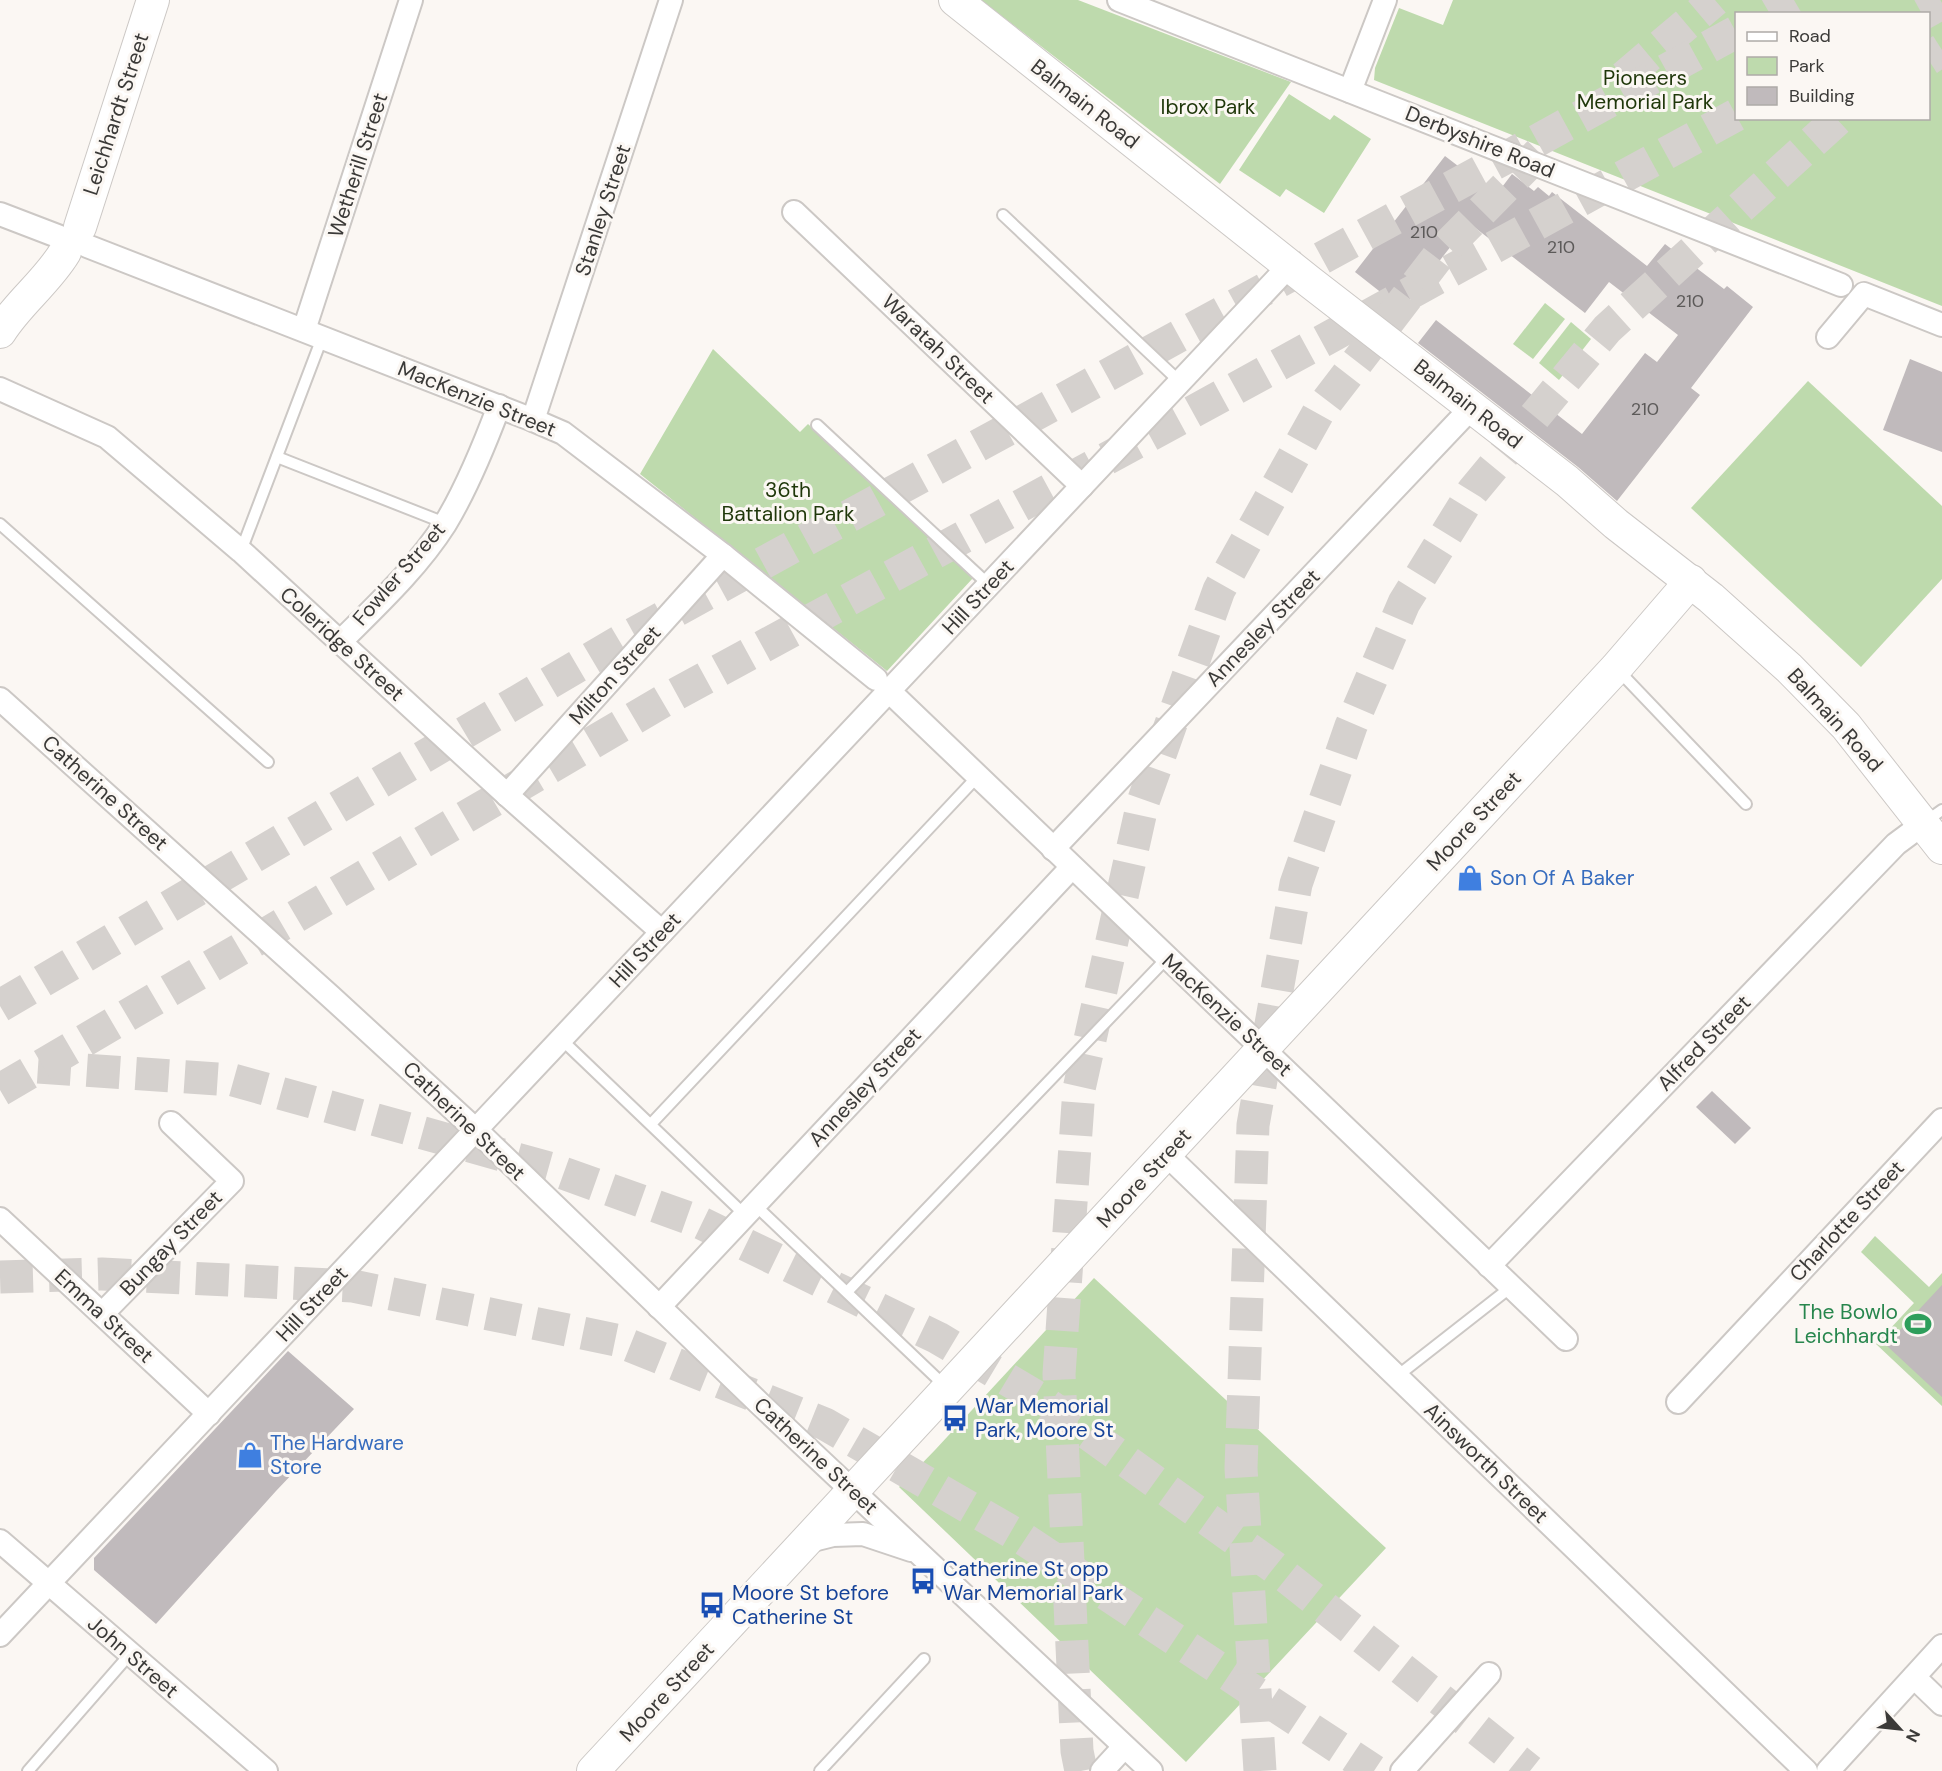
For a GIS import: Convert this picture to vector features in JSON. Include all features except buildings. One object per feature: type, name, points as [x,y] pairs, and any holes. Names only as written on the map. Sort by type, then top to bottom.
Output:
[{"type":"main road","name":"Leichhardt Street","points":[[0,332],[18,308],[42,284],[73,240],[153,0]]},
{"type":"main road","name":"Balmain Road","points":[[955,0],[1691,581],[1780,660],[1933,817],[1942,848]]},
{"type":"main road","name":"Moore Street","points":[[593,1771],[1616,668],[1691,581]]},
{"type":"street","name":"Wetherill Street","points":[[313,334],[411,0]]},
{"type":"street","name":"Stanley Street","points":[[533,420],[671,0]]},
{"type":"street","name":"Derbyshire Road","points":[[1119,0],[1841,285]]},
{"type":"street","points":[[1350,91],[1385,0]]},
{"type":"street","name":"Waratah Street","points":[[794,212],[1082,486]]},
{"type":"street","name":"MacKenzie Street","points":[[0,214],[73,240],[563,433],[723,555],[882,685],[1566,1339]]},
{"type":"street","name":"Hill Street","points":[[0,1635],[662,932],[882,685],[989,585],[1290,266]]},
{"type":"street","points":[[1828,337],[1864,294],[1942,325]]},
{"type":"street","name":"Coleridge Street","points":[[0,389],[107,437],[241,551],[507,795],[662,932]]},
{"type":"street","name":"Fowler Street","points":[[340,642],[393,588],[446,523],[481,451],[499,406]]},
{"type":"street","name":"Annesley Street","points":[[1053,849],[1472,407]]},
{"type":"street","name":"Milton Street","points":[[507,795],[723,555]]},
{"type":"street","name":"Catherine Street","points":[[0,699],[476,1130],[918,1553],[1151,1771]]},
{"type":"street","name":"Alfred Street","points":[[1489,1266],[1896,844],[1933,817]]},
{"type":"street","name":"Annesley Street","points":[[659,1307],[1072,867]]},
{"type":"street","name":"Charlotte Street","points":[[1678,1402],[1942,1120]]},
{"type":"street","name":"Bungay Street","points":[[102,1314],[232,1181],[171,1123]]},
{"type":"street","name":"Ainsworth Street","points":[[1166,1154],[1806,1771]]},
{"type":"street","name":"Emma Street","points":[[0,1219],[209,1414]]},
{"type":"street","name":"Catherine Street","points":[[809,1540],[833,1535],[863,1534],[918,1553]]},
{"type":"street","name":"John Street","points":[[0,1541],[266,1771]]},
{"type":"street","points":[[1828,1771],[1942,1646]]},
{"type":"street","points":[[1402,1771],[1490,1674]]},
{"type":"street","points":[[1914,1677],[1942,1704]]},
{"type":"street","points":[[1102,1771],[1124,1746]]},
{"type":"lane","points":[[1003,215],[1180,382]]},
{"type":"lane","points":[[241,551],[277,457],[313,334]]},
{"type":"lane","points":[[817,424],[989,585]]},
{"type":"lane","points":[[277,457],[446,523]]},
{"type":"lane","points":[[0,524],[268,762]]},
{"type":"lane","points":[[1616,668],[1746,804]]},
{"type":"lane","points":[[651,1124],[978,776]]},
{"type":"lane","points":[[847,1292],[1167,958]]},
{"type":"lane","points":[[561,1039],[651,1124],[847,1292],[949,1389]]},
{"type":"lane","points":[[1396,1377],[1511,1287]]},
{"type":"lane","points":[[28,1771],[130,1654]]},
{"type":"lane","points":[[820,1771],[924,1659]]},
{"type":"green space","name":"Ibrox Park","points":[[981,0],[1078,0],[1291,82],[1220,184]]},
{"type":"green space","name":"Pioneers Memorial Park","points":[[1453,0],[1942,0],[1942,306],[1374,80],[1375,68],[1399,8],[1443,25]]},
{"type":"green space","points":[[1289,94],[1330,120],[1334,115],[1371,139],[1324,213],[1286,189],[1280,197],[1239,170]]},
{"type":"green space","points":[[1545,303],[1565,319],[1533,359],[1513,344]]},
{"type":"green space","points":[[1571,322],[1591,339],[1559,380],[1539,363]]},
{"type":"green space","name":"36th Battalion Park","points":[[713,349],[800,432],[808,424],[973,578],[887,671],[640,474]]},
{"type":"green space","points":[[1808,381],[1942,506],[1942,579],[1861,667],[1691,508]]},
{"type":"green space","name":"The Bowlo Leichhardt","points":[[1875,1236],[1929,1287],[1942,1273],[1942,1406],[1876,1344],[1914,1303],[1861,1252]]},
{"type":"green space","points":[[1094,1278],[1386,1548],[1186,1762],[899,1487]]},
{"type":"tunnel","points":[[1624,77],[1715,0]]},
{"type":"tunnel","points":[[1773,12],[1794,0]]},
{"type":"tunnel","points":[[1926,12],[1942,3]]},
{"type":"tunnel","points":[[0,1006],[622,640],[1735,33]]},
{"type":"tunnel","points":[[1930,58],[1942,50]]},
{"type":"tunnel","points":[[0,1090],[665,700],[1735,116]]},
{"type":"tunnel","points":[[1260,1771],[1241,1468],[1253,1125],[1296,884],[1351,726],[1404,603],[1473,491],[1607,329],[1837,120]]},
{"type":"tunnel","points":[[1081,1771],[1077,1751],[1059,1374],[1079,1089],[1143,802],[1219,590],[1318,413],[1443,250],[1543,149]]},
{"type":"tunnel","points":[[38,1067],[233,1080],[549,1168],[697,1221],[938,1338],[1040,1399],[1274,1567],[1530,1771]]},
{"type":"tunnel","points":[[0,1277],[102,1274],[353,1286],[616,1340],[825,1424],[1022,1538],[1374,1771]]},
{"type":"place","name":"Son Of A Baker","points":[[1470,878]]},
{"type":"place","name":"The Bowlo Leichhardt","points":[[1918,1324]]},
{"type":"place","name":"War Memorial Park, Moore St","points":[[955,1418]]},
{"type":"place","name":"The Hardware Store","points":[[250,1455]]},
{"type":"place","name":"Catherine St opp War Memorial Park","points":[[923,1581]]},
{"type":"place","name":"Moore St before Catherine St","points":[[712,1605]]}]
